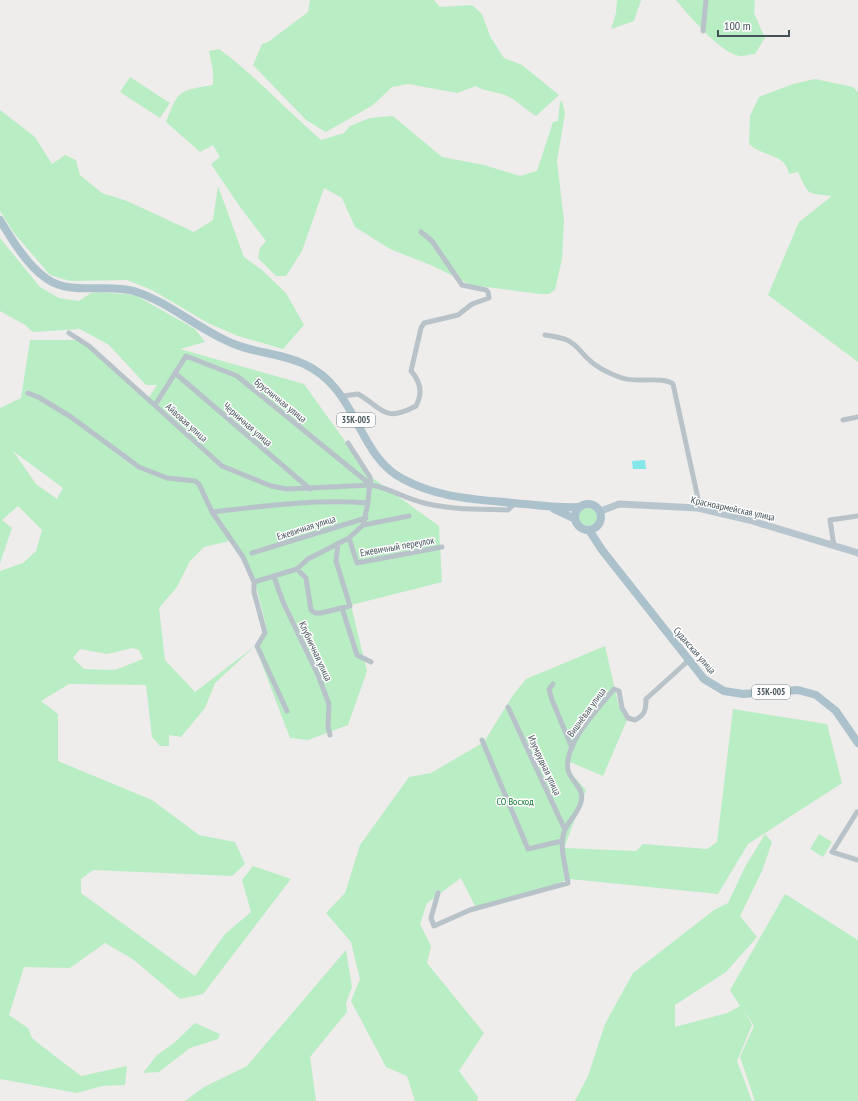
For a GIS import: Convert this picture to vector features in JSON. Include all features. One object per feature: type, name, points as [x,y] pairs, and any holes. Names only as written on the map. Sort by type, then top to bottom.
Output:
[{"type":"main road","name":"35К-005","points":[[0,220],[13,241],[36,270],[48,280],[73,288],[119,288],[161,301],[225,341],[287,357],[318,371],[343,396],[380,462],[390,472],[403,480],[438,494],[472,500],[515,503],[552,508],[578,507],[586,503],[595,504],[601,511]]},
{"type":"main road","name":"Красноармейская улица","points":[[601,511],[619,504],[698,508],[749,520],[858,553]]},
{"type":"main road","points":[[575,519],[575,513],[578,507]]},
{"type":"main road","name":"35К-005","points":[[552,508],[575,519],[578,525],[583,529],[589,530]]},
{"type":"main road","points":[[589,530],[598,527],[602,520],[601,511]]},
{"type":"main road","name":"Судакская улица","points":[[589,530],[602,550],[688,661],[704,679],[724,691],[743,694],[798,690],[816,695],[836,711],[858,743]]},
{"type":"street","points":[[703,31],[706,0]]},
{"type":"street","points":[[343,396],[358,394],[381,412],[393,415],[407,411],[416,406],[422,391],[418,378],[411,371],[421,328],[424,323],[458,315],[472,304],[486,300],[489,295],[486,290],[462,285],[432,241],[421,232]]},
{"type":"street","name":"Айвовая улица","points":[[69,333],[89,346],[222,466],[271,486],[287,489],[371,485]]},
{"type":"street","points":[[545,335],[566,339],[579,347],[586,357],[594,364],[616,376],[633,382],[665,381],[673,384],[699,503],[698,508]]},
{"type":"street","name":"Брусничная улица","points":[[175,373],[186,356],[237,376],[371,485]]},
{"type":"street","points":[[155,405],[175,373]]},
{"type":"street","name":"Черничная улица","points":[[175,373],[310,488]]},
{"type":"street","points":[[28,393],[40,398],[71,417],[139,467],[167,478],[195,481],[199,484],[212,512],[243,557],[254,582],[254,592],[265,633],[257,646],[287,711]]},
{"type":"street","points":[[843,420],[858,417]]},
{"type":"street","points":[[254,582],[297,569],[308,559],[349,538],[363,525],[366,518],[369,490],[371,485],[370,477],[348,443]]},
{"type":"street","points":[[371,485],[379,486],[388,492],[424,503],[460,509],[508,510],[515,503]]},
{"type":"street","points":[[212,512],[267,505],[290,505],[334,500],[368,503]]},
{"type":"street","points":[[363,525],[409,516]]},
{"type":"street","points":[[834,546],[830,520],[858,516]]},
{"type":"street","name":"Ежевичная улица","points":[[252,554],[366,518]]},
{"type":"street","name":"Ежевичный переулок","points":[[349,538],[357,563],[442,548]]},
{"type":"street","points":[[297,569],[306,578],[311,610],[315,613],[350,606],[336,561],[338,543]]},
{"type":"street","name":"Клубничная улица","points":[[274,577],[283,602],[318,674],[329,704],[328,727],[330,735]]},
{"type":"street","points":[[342,608],[357,655],[371,662]]},
{"type":"street","name":"Вишнёвая улица","points":[[562,841],[565,830],[581,803],[582,793],[568,770],[572,748],[579,733],[614,689],[619,691],[622,708],[628,718],[635,720],[642,717],[646,710],[646,699],[688,661]]},
{"type":"street","points":[[553,684],[549,689],[552,700],[572,748]]},
{"type":"street","name":"Изумрудная улица","points":[[508,707],[565,830]]},
{"type":"street","points":[[438,893],[431,918],[434,926],[470,910],[568,883],[562,841],[528,849],[482,740]]},
{"type":"street","points":[[857,812],[832,850],[834,854],[858,860]]},
{"type":"green space","points":[[310,0],[434,0],[440,7],[472,5],[482,14],[490,36],[504,58],[522,65],[559,95],[536,116],[503,94],[476,86],[457,93],[408,84],[392,87],[373,105],[326,132],[306,120],[253,65],[262,44],[268,42],[308,12]]},
{"type":"green space","points":[[617,0],[641,0],[634,21],[611,29],[616,13]]},
{"type":"green space","points":[[676,0],[755,0],[754,13],[765,38],[755,54],[739,56],[723,48],[714,41],[688,15]]},
{"type":"green space","points":[[219,49],[246,70],[321,140],[344,133],[350,126],[370,118],[393,116],[442,157],[484,165],[520,176],[537,171],[553,122],[558,121],[560,102],[562,101],[565,114],[557,161],[564,221],[562,259],[555,290],[549,294],[540,294],[471,285],[433,266],[390,249],[355,227],[342,198],[324,188],[302,251],[286,276],[276,276],[258,258],[260,248],[266,241],[240,207],[211,164],[220,157],[213,145],[200,152],[166,122],[177,97],[181,93],[213,85],[213,71],[209,51]]},
{"type":"green space","points":[[130,77],[170,103],[160,118],[120,92]]},
{"type":"green space","points":[[815,79],[853,87],[858,92],[858,362],[768,295],[799,222],[832,196],[809,192],[798,172],[789,174],[787,167],[783,162],[749,144],[750,116],[759,97],[793,84]]},
{"type":"green space","points":[[0,110],[35,137],[52,164],[65,155],[76,160],[80,175],[102,193],[127,201],[194,232],[213,220],[218,186],[244,257],[262,270],[286,293],[304,325],[283,349],[238,336],[208,323],[152,290],[127,280],[70,281],[50,275],[14,233],[0,211]]},
{"type":"green space","points":[[0,238],[40,287],[59,298],[79,301],[91,293],[99,292],[135,295],[195,329],[205,342],[180,349],[304,384],[370,476],[439,526],[442,582],[351,605],[367,671],[348,725],[308,740],[290,738],[255,646],[215,683],[205,708],[181,737],[169,735],[169,746],[160,746],[152,737],[146,685],[69,684],[41,701],[58,714],[58,761],[152,800],[199,835],[235,842],[245,864],[232,876],[93,870],[81,879],[81,893],[195,976],[225,934],[251,912],[242,880],[253,866],[291,879],[203,994],[180,999],[134,960],[105,943],[70,968],[24,967],[9,1015],[28,1028],[32,1038],[81,1076],[127,1066],[125,1085],[102,1086],[77,1093],[0,1079],[0,571],[23,563],[36,551],[42,530],[18,506],[2,520],[12,528],[0,563],[0,408],[21,398],[30,340],[80,340],[147,400],[157,385],[146,385],[109,345],[80,329],[33,332],[25,325],[0,311]],"holes":[[[13,451],[63,488],[57,499],[36,484]],[[234,540],[254,578],[267,630],[255,646],[195,692],[165,660],[159,608],[177,587],[190,561],[204,547]],[[133,648],[139,650],[143,659],[115,670],[84,669],[73,658],[80,649],[107,654]]]},
{"type":"green space","points":[[588,508],[594,511],[597,517],[594,523],[588,526],[582,523],[579,517],[582,511]]},
{"type":"green space","name":"СО Восход","points":[[605,646],[619,707],[627,720],[603,776],[570,762],[569,771],[586,790],[564,848],[636,851],[643,844],[707,849],[717,842],[733,709],[827,724],[842,783],[748,844],[718,894],[570,879],[477,910],[461,878],[427,903],[420,924],[431,946],[427,963],[484,1033],[459,1071],[478,1097],[477,1101],[415,1101],[407,1076],[386,1067],[351,1001],[360,979],[351,942],[326,913],[345,893],[360,845],[409,777],[431,773],[484,742],[513,695],[526,679]]},
{"type":"green space","points":[[765,834],[772,842],[762,871],[740,916],[757,937],[726,972],[675,1005],[675,1027],[727,1013],[740,1006],[730,990],[785,894],[858,940],[858,1101],[755,1101],[740,1057],[754,1026],[743,1009],[752,1025],[737,1061],[752,1101],[575,1101],[588,1076],[605,1024],[633,973],[714,910],[728,903],[745,867]]},
{"type":"green space","points":[[819,834],[832,842],[823,857],[810,849]]},
{"type":"green space","points":[[346,950],[352,987],[346,1003],[347,1012],[310,1057],[316,1101],[185,1101],[204,1087],[247,1066]]},
{"type":"green space","points":[[195,1023],[220,1034],[218,1039],[190,1048],[159,1072],[143,1073],[157,1055],[174,1043]]},
{"type":"water","points":[[645,460],[646,469],[633,469],[632,461]]}]
